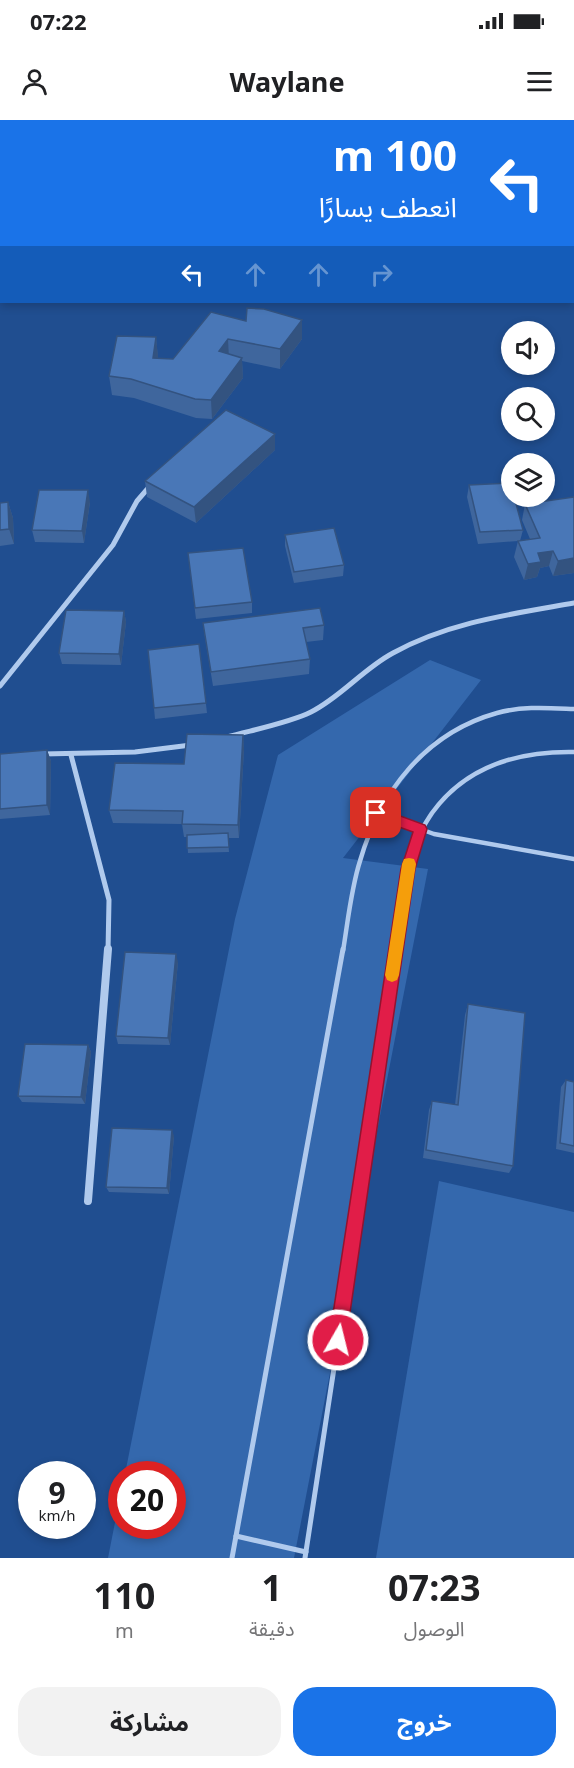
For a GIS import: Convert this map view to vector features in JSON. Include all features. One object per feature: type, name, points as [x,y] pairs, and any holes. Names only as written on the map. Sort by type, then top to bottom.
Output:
[{"type":"street","points":[[0,686],[113,545],[137,501],[152,483]]},
{"type":"street","points":[[216,739],[310,713],[334,699],[361,675],[392,653],[439,632],[486,618],[574,603]]},
{"type":"street","points":[[36,754],[135,752],[194,745]]},
{"type":"street","points":[[71,755],[109,900],[109,943],[88,1201]]},
{"type":"lane","points":[[232,1558],[359,862],[376,813],[395,783],[413,762],[442,736],[462,725],[482,717],[525,708],[574,709]]},
{"type":"lane","points":[[236,1536],[306,1555],[408,869],[420,829],[445,795],[478,771],[520,755],[574,752]]},
{"type":"lane","points":[[376,813],[420,829],[461,840],[574,859]]},
{"type":"shaded area","points":[[430,660],[481,680],[343,858],[428,869],[294,1558],[108,1558],[112,1539],[186,1539],[186,1461],[128,1461],[235,919],[278,755]]},
{"type":"shaded area","points":[[439,1181],[574,1212],[574,1558],[376,1558]]},
{"type":"building","points":[[247,308],[264,309],[302,320],[280,349],[228,339],[219,351],[242,358],[211,400],[195,399],[131,379],[109,376],[117,336],[156,337],[153,358],[173,359],[211,312],[246,321]]},
{"type":"building","points":[[226,410],[275,434],[194,507],[145,481]]},
{"type":"building","points":[[501,483],[501,507],[517,507],[523,530],[480,532],[469,485]]},
{"type":"building","points":[[39,490],[88,490],[82,531],[32,530]]},
{"type":"building","points":[[574,497],[574,558],[558,561],[553,551],[538,553],[541,562],[528,564],[518,541],[540,538],[526,507],[555,507],[555,500]]},
{"type":"building","points":[[8,502],[9,529],[0,530],[0,503]]},
{"type":"building","points":[[334,528],[344,565],[294,572],[285,535]]},
{"type":"building","points":[[243,548],[252,602],[195,608],[188,553]]},
{"type":"building","points":[[320,608],[324,625],[303,628],[310,659],[211,672],[203,623]]},
{"type":"building","points":[[66,610],[124,611],[119,654],[59,653]]},
{"type":"building","points":[[199,644],[206,703],[154,708],[148,650]]},
{"type":"building","points":[[187,734],[243,735],[238,825],[182,824],[183,811],[109,810],[115,763],[184,764]]},
{"type":"building","points":[[47,750],[47,805],[0,809],[0,754]]},
{"type":"building","points":[[228,833],[229,847],[187,848],[187,835]]},
{"type":"building","points":[[125,952],[176,954],[168,1038],[116,1036]]},
{"type":"building","points":[[468,1004],[525,1013],[513,1166],[426,1150],[432,1101],[458,1105]]},
{"type":"building","points":[[25,1044],[88,1045],[81,1097],[18,1096]]},
{"type":"building","points":[[566,1080],[574,1082],[574,1146],[560,1143]]},
{"type":"building","points":[[112,1128],[172,1130],[167,1188],[106,1187]]},
{"type":"slow traffic","points":[[392,975],[409,864]]},
{"type":"route","points":[[338,1340],[408,869],[420,829],[376,813]]}]
